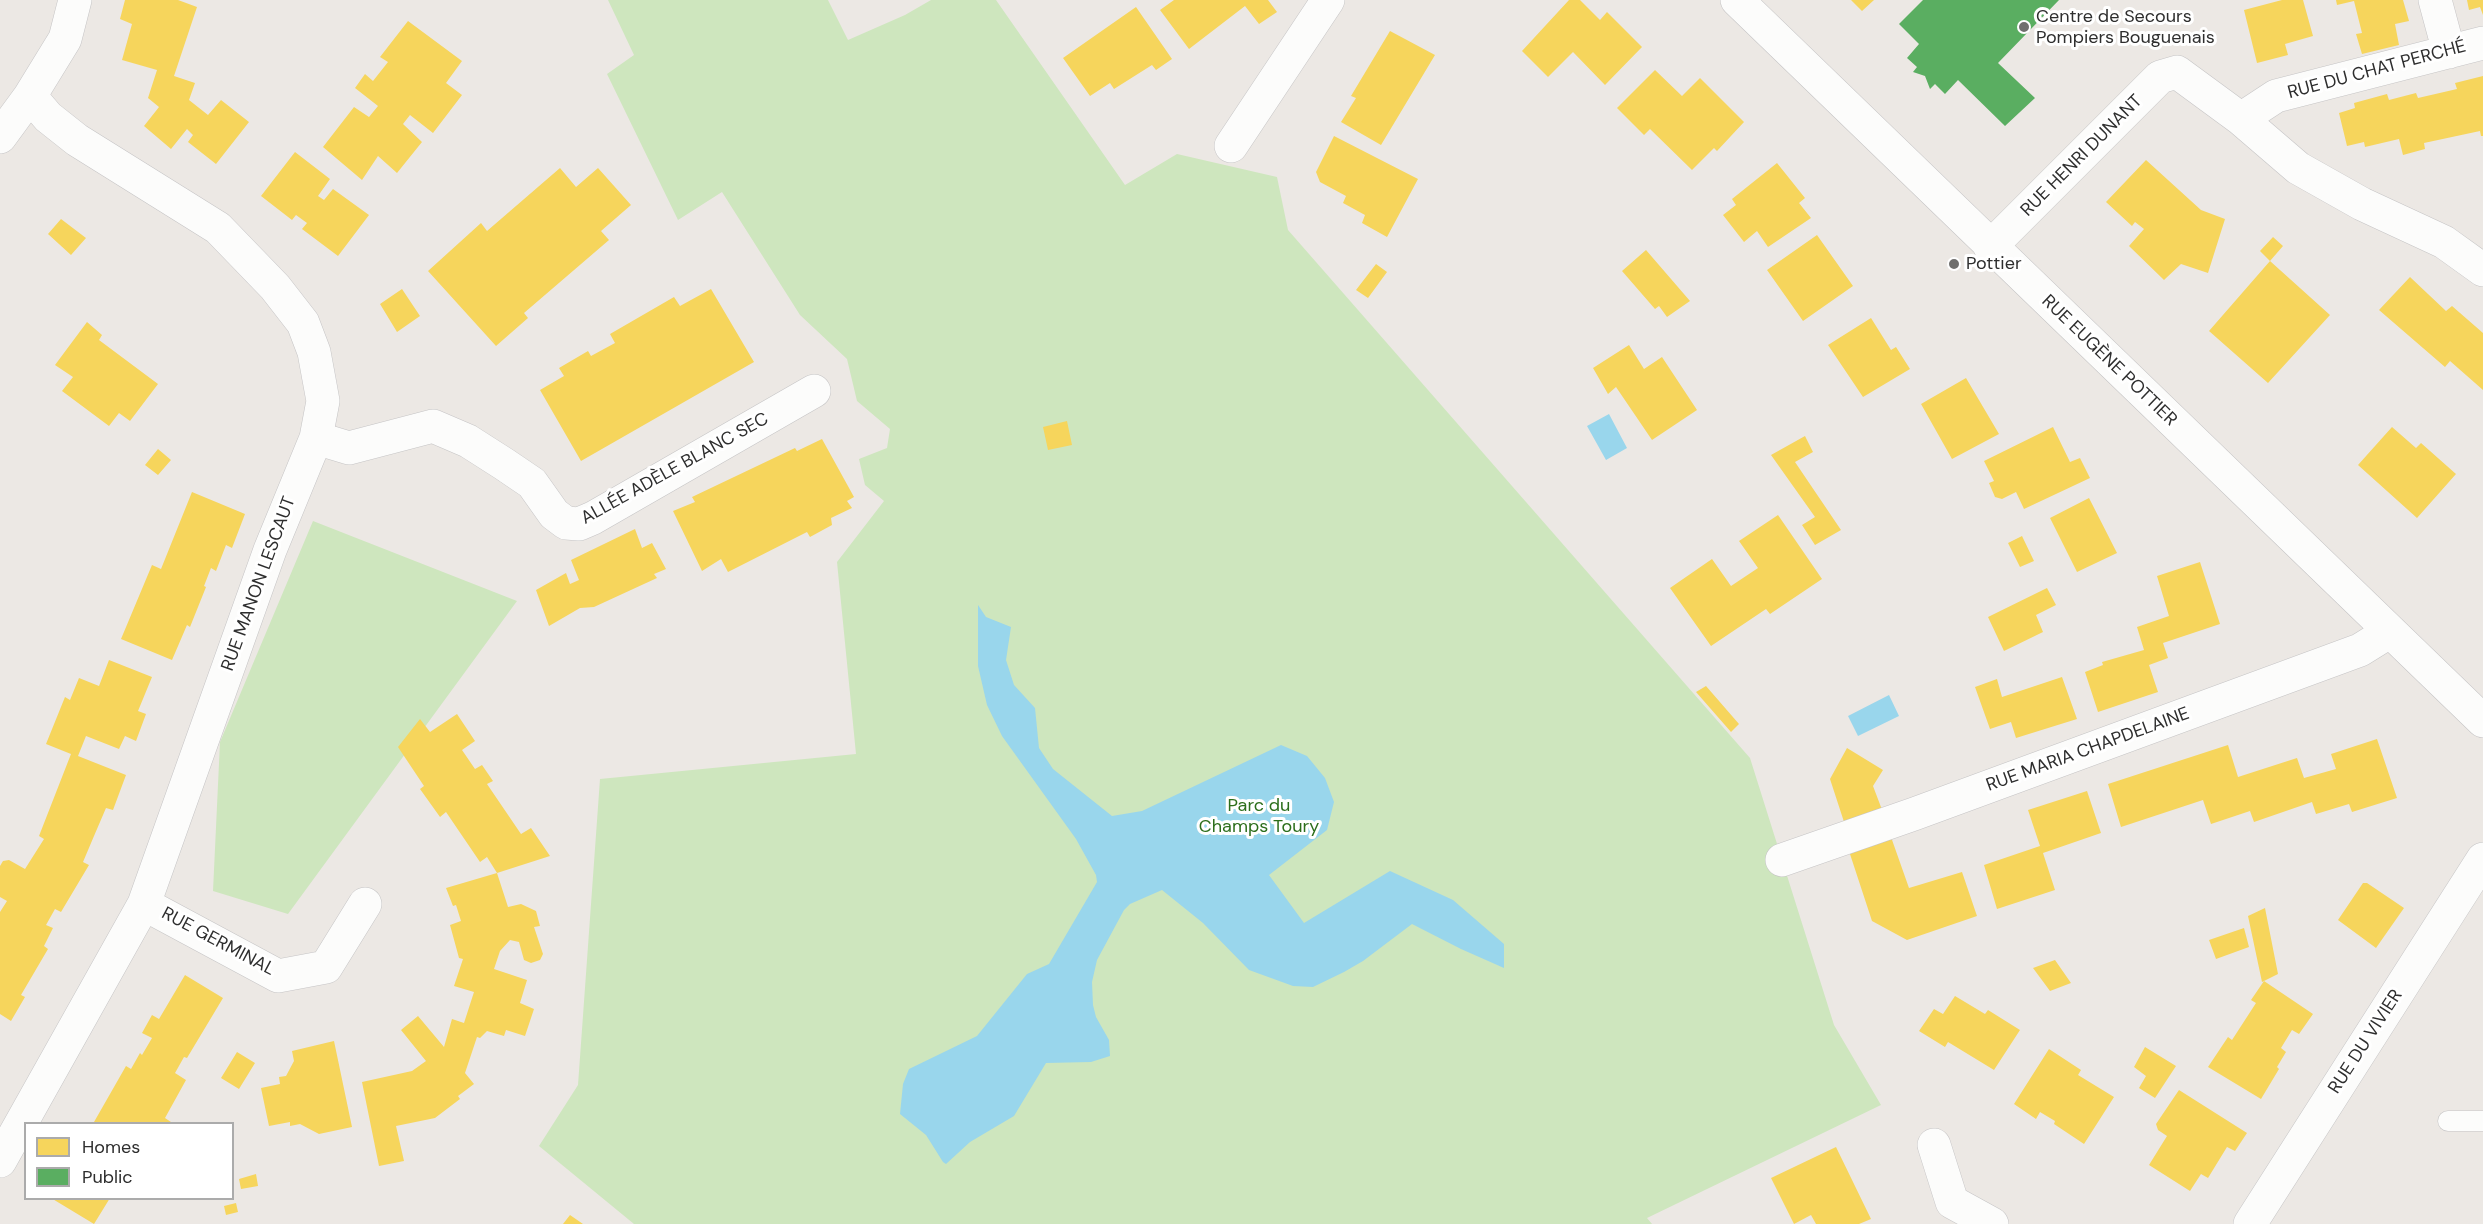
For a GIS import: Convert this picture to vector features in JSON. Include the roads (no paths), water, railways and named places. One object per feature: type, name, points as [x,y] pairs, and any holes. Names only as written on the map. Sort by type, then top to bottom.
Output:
[{"type":"street","points":[[0,137],[30,96],[65,39],[75,0]]},
{"type":"street","points":[[1231,146],[1328,0]]},
{"type":"street","name":"RUE EUGÈNE POTTIER","points":[[1737,0],[2483,721]]},
{"type":"street","points":[[2435,0],[2449,52]]},
{"type":"street","name":"RUE DU CHAT PERCHÉ","points":[[2241,119],[2276,96],[2483,43]]},
{"type":"street","name":"RUE HENRI DUNANT","points":[[1990,247],[2160,77],[2177,72],[2241,119]]},
{"type":"street","name":"RUE MANON LESCAUT","points":[[0,1161],[144,903],[270,550],[316,438],[323,401],[314,352],[303,323],[275,287],[218,228],[77,140],[48,117],[30,96]]},
{"type":"street","points":[[2241,119],[2298,168],[2362,204],[2444,242],[2483,270]]},
{"type":"street","name":"ALLÉE ADÈLE BLANC SEC","points":[[316,438],[350,448],[433,426],[468,441],[504,464],[532,483],[554,514],[566,523],[579,524],[814,391]]},
{"type":"street","name":"RUE MARIA CHAPDELAINE","points":[[1782,860],[1925,810],[2360,650],[2390,632]]},
{"type":"street","name":"RUE DU VIVIER","points":[[2250,1224],[2483,859]]},
{"type":"street","name":"RUE GERMINAL","points":[[144,903],[278,976],[326,967],[365,904]]},
{"type":"street","points":[[1934,1145],[1952,1202],[1992,1224]]},
{"type":"lane","points":[[2448,1121],[2483,1121]]},
{"type":"water","points":[[1609,414],[1627,448],[1606,460],[1587,426]]},
{"type":"water","points":[[978,605],[986,617],[1011,627],[1006,660],[1014,685],[1035,708],[1039,748],[1053,769],[1112,816],[1142,811],[1281,745],[1307,756],[1325,778],[1334,802],[1327,830],[1269,875],[1304,923],[1390,871],[1453,900],[1504,944],[1504,968],[1412,924],[1363,961],[1344,972],[1313,987],[1293,986],[1249,970],[1203,923],[1162,890],[1130,904],[1124,910],[1097,960],[1092,982],[1093,1005],[1096,1017],[1109,1040],[1110,1056],[1091,1062],[1046,1063],[1014,1116],[970,1142],[946,1164],[943,1162],[926,1135],[900,1114],[903,1084],[909,1069],[977,1036],[1027,974],[1049,964],[1097,882],[1096,875],[1076,839],[1002,736],[987,705],[978,666]]},
{"type":"water","points":[[1889,695],[1899,716],[1858,736],[1848,716]]},
{"type":"place","name":"Centre de Secours Pompiers Bouguenais","points":[[2024,27]]},
{"type":"place","name":"Pottier","points":[[1954,264]]},
{"type":"park label","name":"Parc du Champs Toury","points":[[1259,816]]}]
